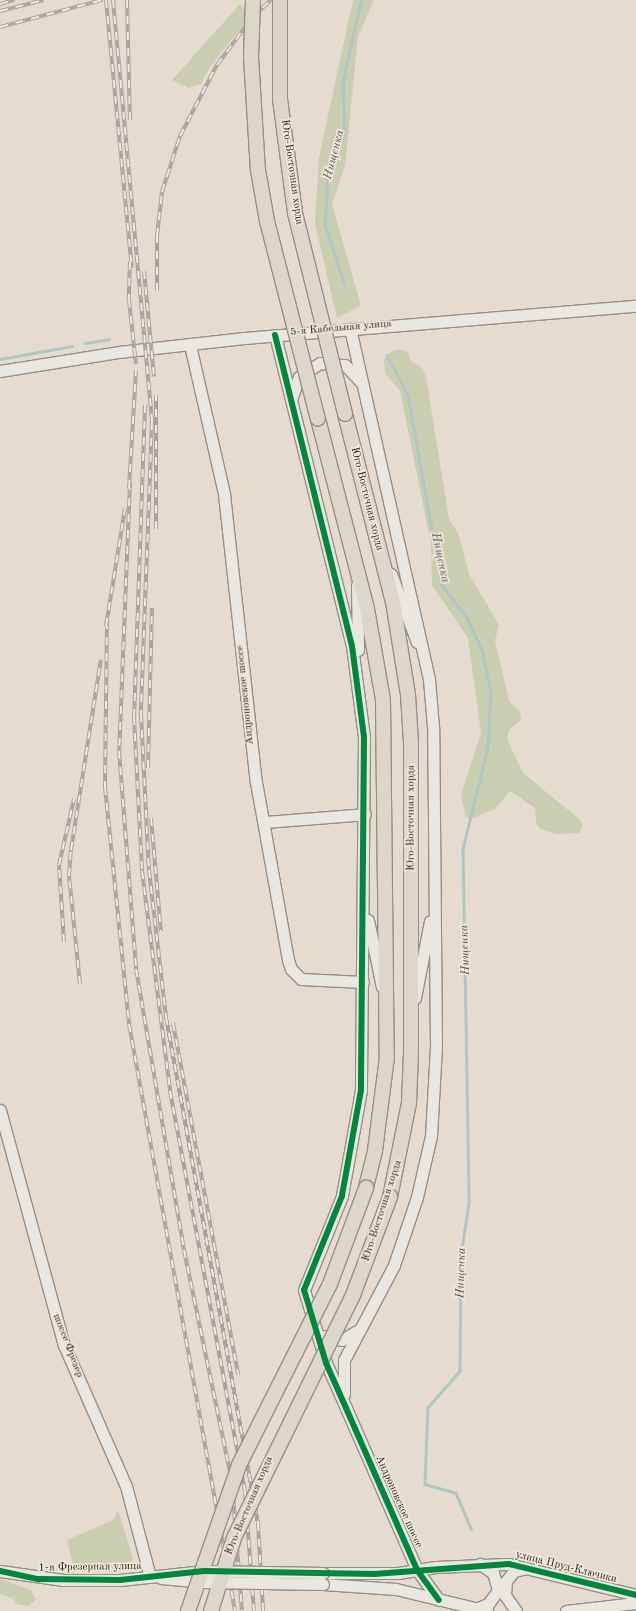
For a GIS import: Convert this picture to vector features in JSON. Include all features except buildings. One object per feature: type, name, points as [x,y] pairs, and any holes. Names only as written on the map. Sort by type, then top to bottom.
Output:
[{"type":"main road","name":"Юго-Восточная хорда","points":[[188,1611],[193,1593],[239,1465],[330,1284],[366,1188],[382,1105],[386,1010],[383,700],[357,566],[267,221],[258,170],[251,57],[254,0]]},
{"type":"main road","name":"Юго-Восточная хорда","points":[[210,1611],[234,1538],[353,1295],[390,1196],[409,1103],[412,796],[408,695],[392,602],[295,214],[280,99],[280,0]]},
{"type":"main road","points":[[184,1611],[193,1593]]},
{"type":"street","name":"5-я Кабельная улица","points":[[0,371],[274,335],[636,306]]},
{"type":"street","points":[[346,1408],[344,1360],[380,1293],[406,1233],[431,1136],[436,1047],[433,727],[427,668],[350,328]]},
{"type":"street","points":[[274,335],[358,682]]},
{"type":"street","name":"Андроновское шоссе","points":[[190,345],[224,494],[256,782],[291,969],[301,978],[363,982]]},
{"type":"street","points":[[292,407],[293,388],[299,377],[320,363],[332,362],[350,369],[364,390]]},
{"type":"street","points":[[373,525],[427,668]]},
{"type":"street","points":[[357,566],[358,682],[364,737],[364,898],[386,1010]]},
{"type":"street","points":[[264,822],[365,814]]},
{"type":"street","points":[[411,1021],[435,894]]},
{"type":"street","name":"Андроновское шоссе","points":[[364,898],[362,1090],[357,1127],[342,1196],[307,1278],[306,1305],[346,1408],[417,1570],[439,1600]]},
{"type":"street","name":"шоссе Фрезер","points":[[0,1110],[64,1345],[126,1486],[150,1577]]},
{"type":"street","points":[[314,1325],[335,1340],[348,1338],[360,1328]]},
{"type":"street","points":[[323,1579],[396,1589],[481,1610],[488,1604],[498,1590],[493,1572],[480,1564]]},
{"type":"street","name":"улица Пруд-Ключики","points":[[323,1579],[480,1564],[528,1568],[636,1595]]},
{"type":"street","name":"улица Пруд-Ключики","points":[[516,1611],[505,1595],[506,1581],[514,1572],[528,1568]]},
{"type":"street","name":"1-я Фрезерная улица","points":[[0,1571],[55,1580],[204,1576],[323,1579]]},
{"type":"street","points":[[566,1611],[636,1603]]},
{"type":"green space","points":[[353,0],[374,0],[358,37],[345,166],[332,204],[361,306],[337,318],[315,224],[319,157]]},
{"type":"green space","points":[[240,4],[249,18],[210,67],[201,84],[189,88],[172,80]]},
{"type":"green space","points":[[400,349],[408,352],[410,360],[422,368],[426,377],[449,519],[458,533],[469,574],[499,625],[495,640],[509,701],[520,712],[521,720],[509,730],[507,739],[523,773],[579,819],[583,826],[579,833],[556,834],[541,829],[536,824],[535,808],[510,791],[495,809],[473,818],[466,817],[461,795],[481,733],[468,638],[432,585],[431,544],[400,391],[385,373],[384,359],[392,351]]},
{"type":"green space","points":[[118,1510],[133,1558],[127,1570],[73,1565],[67,1540],[113,1520]]},
{"type":"green space","points":[[0,1579],[31,1590],[36,1600],[28,1606],[16,1604],[14,1599],[0,1594]]},
{"type":"waterway","name":"Нищенка","points":[[344,284],[325,226],[327,182],[344,134],[343,79],[361,0]]},
{"type":"waterway","points":[[85,343],[109,339]]},
{"type":"waterway","points":[[0,359],[72,346]]},
{"type":"waterway","name":"Нищенка","points":[[387,355],[408,395],[442,585],[468,619],[482,650],[491,692],[488,748],[463,849],[469,1203],[461,1256],[460,1371],[428,1408],[425,1484],[456,1493],[471,1529]]},
{"type":"railway","points":[[0,4],[14,0]]},
{"type":"railway","points":[[0,11],[44,0]]},
{"type":"railway","points":[[0,27],[102,0]]},
{"type":"railway","points":[[106,0],[132,268]]},
{"type":"railway","points":[[113,0],[152,422],[141,714],[149,870],[166,1017],[258,1523],[263,1611]]},
{"type":"railway","points":[[127,0],[130,120]]},
{"type":"railway","points":[[157,291],[157,236],[162,192],[180,136],[217,65],[251,19],[271,0]]},
{"type":"railway","points":[[130,262],[129,300],[136,364]]},
{"type":"railway","points":[[144,271],[154,377]]},
{"type":"railway","points":[[129,488],[136,370]]},
{"type":"railway","points":[[156,395],[156,529]]},
{"type":"railway","points":[[145,405],[134,717],[142,871],[170,1091],[245,1492],[254,1611]]},
{"type":"railway","points":[[130,482],[119,751],[136,969],[184,1250],[232,1482],[242,1611]]},
{"type":"railway","points":[[106,626],[125,509]]},
{"type":"railway","points":[[148,768],[152,608]]},
{"type":"railway","points":[[107,621],[105,787],[129,1024],[235,1611]]},
{"type":"railway","points":[[80,984],[69,876],[71,850],[101,659]]},
{"type":"railway","points":[[64,942],[59,865],[74,799]]},
{"type":"railway","points":[[151,818],[161,932]]},
{"type":"railway","points":[[173,1023],[238,1375]]},
{"type":"cycle path","points":[[275,335],[352,646],[364,737],[361,1090],[342,1196],[304,1290],[326,1363],[417,1570],[439,1600]]},
{"type":"cycle path","points":[[0,1571],[39,1579],[120,1580],[204,1571],[374,1574],[509,1564],[636,1595]]}]
